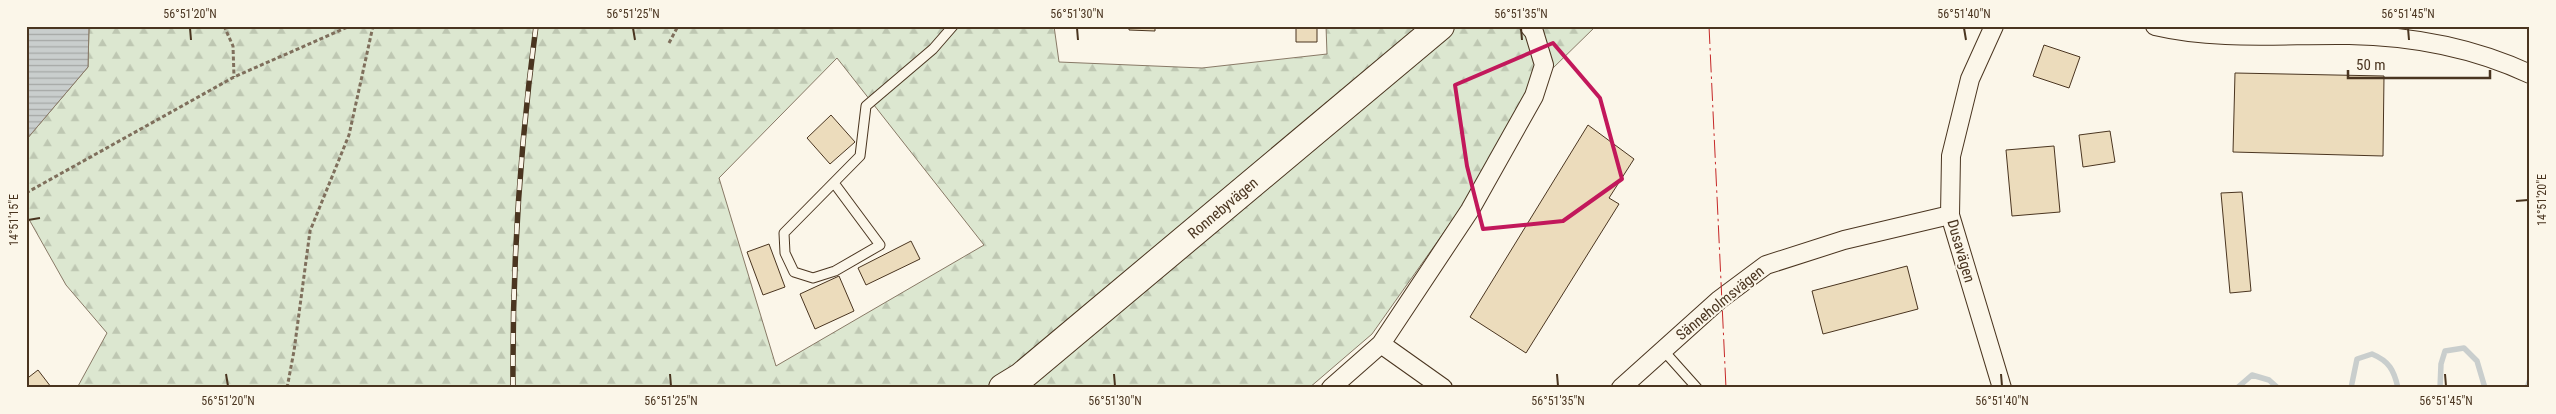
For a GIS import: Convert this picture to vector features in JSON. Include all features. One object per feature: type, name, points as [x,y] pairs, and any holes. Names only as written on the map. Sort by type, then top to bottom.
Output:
[{"type":"main road","name":"Ronnebyvägen","points":[[1003,388],[1029,370],[1440,26]]},
{"type":"street","points":[[1331,388],[1382,344],[1470,210],[1534,96],[1544,65],[1534,32],[1529,26]]},
{"type":"street","name":"Dusavägen","points":[[1994,26],[1970,80],[1951,156],[1950,215],[2002,388]]},
{"type":"street","points":[[2155,26],[2175,31],[2221,36],[2349,35],[2400,38],[2452,45],[2498,59],[2530,74]]},
{"type":"street","name":"Sänneholmsvägen","points":[[1621,388],[1719,300],[1766,265],[1844,240],[1950,215]]},
{"type":"street","points":[[1382,344],[1443,388]]},
{"type":"lane","points":[[834,183],[880,245],[835,271],[813,278],[794,272],[785,253],[784,233],[860,156],[866,106],[933,49],[953,26]]},
{"type":"lane","points":[[1664,350],[1697,388]]},
{"type":"path","points":[[224,26],[233,46],[234,77]]},
{"type":"path","points":[[26,193],[234,77],[350,26]]},
{"type":"path","points":[[287,388],[294,351],[310,231],[349,135],[372,26]]},
{"type":"path","points":[[669,42],[678,26]]},
{"type":"highlighted area","points":[[1553,43],[1600,98],[1622,179],[1563,221],[1483,229],[1467,166],[1455,85]]},
{"type":"green space","points":[[89,26],[1054,26],[1059,62],[1202,68],[1327,54],[1326,26],[1596,26],[1552,69],[1452,221],[1372,334],[1309,388],[77,388],[107,333],[66,285],[26,214],[26,140],[88,67]],"holes":[[[837,58],[984,245],[776,366],[719,178]]]},
{"type":"shaded area","points":[[26,26],[89,26],[88,67],[26,140]]},
{"type":"building","points":[[1129,26],[1155,26],[1155,31],[1129,30]]},
{"type":"building","points":[[1296,26],[1317,26],[1317,42],[1296,42]]},
{"type":"building","points":[[2044,45],[2080,57],[2069,88],[2033,76]]},
{"type":"building","points":[[2235,73],[2384,76],[2383,156],[2233,152]]},
{"type":"building","points":[[831,115],[855,142],[830,164],[807,138]]},
{"type":"building","points":[[1588,125],[1634,159],[1609,198],[1619,204],[1526,353],[1470,317]]},
{"type":"building","points":[[2110,131],[2115,162],[2083,167],[2079,135]]},
{"type":"building","points":[[2054,146],[2060,212],[2012,216],[2006,150]]},
{"type":"building","points":[[2242,192],[2251,291],[2230,293],[2221,193]]},
{"type":"building","points":[[911,241],[920,259],[866,285],[858,268]]},
{"type":"building","points":[[769,244],[785,287],[763,295],[747,252]]},
{"type":"building","points":[[1907,266],[1918,309],[1823,334],[1812,291]]},
{"type":"building","points":[[839,276],[854,311],[815,329],[800,294]]},
{"type":"building","points":[[38,370],[51,387],[26,388],[26,374],[29,377]]},
{"type":"waterway","points":[[2440,388],[2441,364],[2445,351],[2464,348],[2477,361],[2485,388]]},
{"type":"waterway","points":[[2351,388],[2357,359],[2372,354],[2387,363],[2395,376],[2398,388]]},
{"type":"waterway","points":[[2237,388],[2252,375],[2269,380],[2278,388]]},
{"type":"waterway","points":[[2527,388],[2530,379]]},
{"type":"railway","points":[[513,388],[514,297],[518,207],[521,161],[536,26]]},
{"type":"power","points":[[1709,26],[1726,388]]}]
